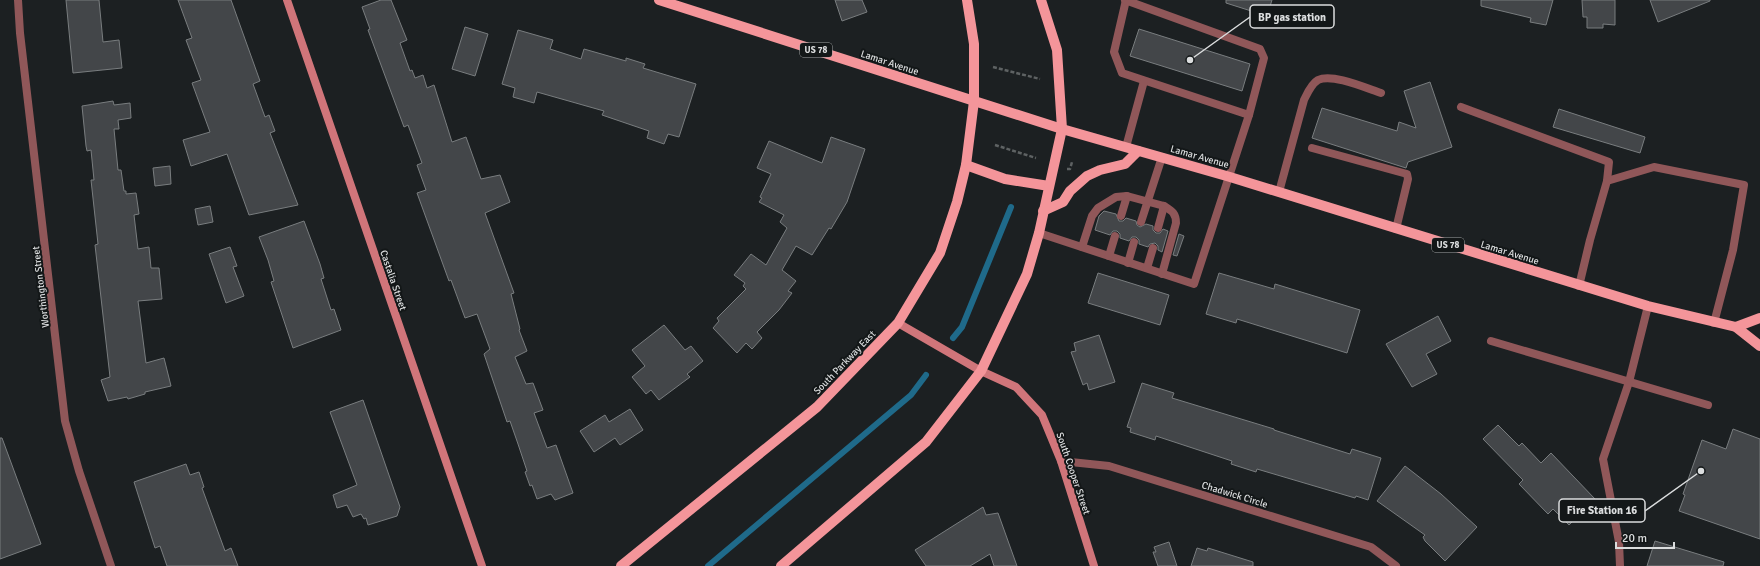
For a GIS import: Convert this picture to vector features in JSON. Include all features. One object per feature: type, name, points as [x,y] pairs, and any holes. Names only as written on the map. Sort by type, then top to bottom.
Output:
[{"type":"main road","name":"Lamar Avenue","points":[[659,0],[1062,129],[1230,177],[1579,286],[1648,306],[1714,323],[1736,327],[1760,346]]},
{"type":"main road","name":"South Parkway East","points":[[621,566],[817,407],[898,323],[940,253],[957,202],[966,165],[974,101],[974,44],[966,0]]},
{"type":"main road","points":[[781,566],[926,442],[981,371],[1027,274],[1039,233],[1062,129],[1057,50],[1044,1]]},
{"type":"main road","points":[[1043,211],[1063,202],[1070,191],[1087,176],[1100,170],[1125,164],[1138,151]]},
{"type":"main road","points":[[966,165],[1005,179],[1049,186]]},
{"type":"main road","points":[[1736,327],[1760,318]]},
{"type":"street","name":"Worthington Street","points":[[18,0],[20,33],[65,421],[79,471],[111,566]]},
{"type":"street","name":"Castalia Street","points":[[287,0],[482,566]]},
{"type":"street","points":[[1039,233],[1194,284],[1230,177],[1249,115],[1264,58],[1260,49],[1125,0],[1114,52],[1122,73],[1249,115]]},
{"type":"street","points":[[1279,192],[1304,100],[1311,87],[1318,80],[1330,77],[1381,93]]},
{"type":"street","points":[[1126,148],[1144,81]]},
{"type":"street","points":[[1461,107],[1609,162],[1608,181],[1590,240],[1579,286]]},
{"type":"street","points":[[1312,148],[1407,174],[1407,182],[1396,229]]},
{"type":"street","points":[[1141,222],[1162,158]]},
{"type":"street","points":[[1608,181],[1654,167],[1744,185],[1733,250],[1714,323]]},
{"type":"street","points":[[1082,247],[1092,216],[1098,208],[1116,197],[1127,196],[1164,206],[1172,211],[1176,216],[1176,223],[1162,274]]},
{"type":"street","points":[[1121,216],[1127,196]]},
{"type":"street","points":[[1158,228],[1164,206]]},
{"type":"street","points":[[1109,256],[1115,236]]},
{"type":"street","points":[[1128,263],[1134,242]]},
{"type":"street","points":[[1147,268],[1153,248]]},
{"type":"street","points":[[1620,566],[1619,542],[1603,459],[1629,382],[1648,306]]},
{"type":"street","name":"South Cooper Street","points":[[898,323],[981,371],[1016,387],[1042,415],[1061,461],[1094,566]]},
{"type":"street","points":[[1491,342],[1708,405]]},
{"type":"street","name":"Chadwick Circle","points":[[1061,461],[1109,466],[1370,546],[1396,566]]},
{"type":"path","points":[[993,67],[1040,79]]},
{"type":"path","points":[[994,145],[1036,158]]},
{"type":"building","points":[[66,0],[99,0],[103,42],[119,40],[122,68],[73,73]]},
{"type":"building","points":[[178,0],[231,0],[260,81],[253,84],[265,117],[269,115],[275,131],[270,133],[298,205],[249,215],[227,154],[191,166],[183,140],[210,132],[192,83],[201,80],[186,40],[192,38]]},
{"type":"building","points":[[381,0],[391,0],[407,40],[400,43],[410,71],[412,70],[415,78],[423,75],[427,88],[434,85],[452,142],[466,137],[481,179],[500,175],[510,202],[485,213],[514,293],[511,294],[519,330],[527,351],[515,357],[526,384],[533,383],[543,410],[534,413],[547,448],[556,445],[573,493],[555,500],[551,494],[537,499],[532,485],[530,486],[525,472],[527,471],[510,421],[507,422],[484,354],[490,349],[477,314],[465,318],[451,280],[449,281],[417,193],[426,190],[417,165],[422,163],[408,125],[404,127],[368,30],[370,29],[362,7]]},
{"type":"building","points":[[835,0],[862,0],[867,12],[842,21]]},
{"type":"building","points":[[1226,0],[1272,0],[1267,16],[1226,3]]},
{"type":"building","points":[[1481,0],[1553,0],[1546,25],[1530,22],[1531,18],[1481,6]]},
{"type":"building","points":[[1582,0],[1615,0],[1615,25],[1603,24],[1603,28],[1587,28],[1587,17],[1583,17]]},
{"type":"building","points":[[1650,0],[1710,0],[1710,1],[1658,22]]},
{"type":"building","points":[[465,27],[488,34],[475,76],[452,69]]},
{"type":"building","points":[[1139,29],[1250,64],[1242,91],[1130,56]]},
{"type":"building","points":[[518,30],[553,40],[550,49],[581,59],[584,49],[626,61],[626,58],[645,64],[643,68],[696,84],[679,137],[668,134],[664,144],[647,138],[649,131],[602,115],[604,111],[537,92],[534,103],[513,97],[515,88],[502,84]]},
{"type":"building","points":[[1430,82],[1452,147],[1408,162],[1406,168],[1312,138],[1322,108],[1397,131],[1399,122],[1416,128],[1404,91]]},
{"type":"building","points":[[113,101],[114,105],[130,103],[131,118],[118,120],[119,129],[114,129],[118,170],[121,170],[124,191],[126,191],[126,194],[136,193],[139,214],[134,215],[138,249],[149,247],[151,268],[159,268],[162,299],[138,301],[146,363],[164,358],[171,386],[145,392],[145,394],[128,399],[127,397],[108,401],[101,380],[110,377],[95,245],[98,244],[91,180],[94,180],[91,150],[87,151],[86,146],[82,106]]},
{"type":"building","points":[[1559,109],[1645,137],[1640,153],[1553,127]]},
{"type":"building","points":[[831,137],[865,149],[847,202],[831,229],[829,228],[812,255],[796,246],[782,270],[796,281],[788,291],[792,293],[779,310],[757,332],[762,338],[752,349],[746,343],[737,353],[713,328],[719,321],[717,318],[746,289],[743,286],[745,283],[734,275],[751,254],[766,265],[787,228],[780,222],[784,215],[759,202],[771,174],[757,168],[769,141],[822,163]]},
{"type":"building","points":[[170,166],[171,184],[155,186],[153,168]]},
{"type":"building","points":[[210,206],[213,222],[198,225],[195,209]]},
{"type":"building","points":[[1104,211],[1116,214],[1119,221],[1123,221],[1126,218],[1136,221],[1137,225],[1140,227],[1146,224],[1153,226],[1153,230],[1156,233],[1160,233],[1163,229],[1168,231],[1162,252],[1158,250],[1158,246],[1155,243],[1150,244],[1148,247],[1139,244],[1139,240],[1136,237],[1132,237],[1129,241],[1120,238],[1120,234],[1117,231],[1113,231],[1110,235],[1095,230],[1099,216]]},
{"type":"building","points":[[304,221],[320,264],[324,278],[321,279],[331,310],[334,309],[341,330],[293,348],[271,282],[274,281],[268,260],[259,237]]},
{"type":"building","points":[[1179,234],[1184,236],[1177,256],[1173,255]]},
{"type":"building","points":[[230,247],[237,266],[233,267],[244,296],[226,303],[209,254]]},
{"type":"building","points":[[1098,273],[1169,295],[1160,325],[1088,303]]},
{"type":"building","points":[[1219,273],[1274,289],[1275,284],[1360,310],[1347,353],[1237,319],[1236,323],[1206,314]]},
{"type":"building","points":[[1438,316],[1451,341],[1426,354],[1437,374],[1412,387],[1386,344]]},
{"type":"building","points":[[664,325],[685,350],[691,346],[703,361],[687,374],[690,377],[659,400],[651,390],[646,394],[632,377],[645,366],[632,350]]},
{"type":"building","points":[[1099,335],[1115,382],[1089,390],[1087,383],[1083,385],[1071,352],[1076,351],[1074,343]]},
{"type":"building","points":[[1142,383],[1174,393],[1172,398],[1350,454],[1352,449],[1381,458],[1368,500],[1356,496],[1355,498],[1257,469],[1256,472],[1231,464],[1232,461],[1156,436],[1155,440],[1130,432],[1131,428],[1127,427]]},
{"type":"building","points":[[363,400],[400,507],[397,516],[368,525],[366,518],[364,519],[361,514],[353,517],[347,505],[337,508],[333,495],[357,485],[330,412]]},
{"type":"building","points":[[630,409],[643,430],[620,445],[615,438],[594,452],[580,431],[605,415],[609,422]]},
{"type":"building","points":[[1498,425],[1519,446],[1522,443],[1541,463],[1551,453],[1595,499],[1569,525],[1553,509],[1548,514],[1519,484],[1523,480],[1483,439]]},
{"type":"building","points":[[1733,429],[1760,439],[1760,539],[1679,511],[1685,495],[1683,494],[1702,440],[1726,449]]},
{"type":"building","points":[[0,438],[2,438],[41,544],[0,559]]},
{"type":"building","points":[[186,464],[190,475],[199,472],[204,487],[202,488],[225,551],[231,548],[238,566],[167,566],[160,546],[155,548],[134,482]]},
{"type":"building","points":[[1405,466],[1441,494],[1477,527],[1445,561],[1425,541],[1423,537],[1425,535],[1377,501]]},
{"type":"building","points":[[983,507],[986,515],[998,513],[1017,566],[994,566],[990,554],[970,566],[926,566],[915,550]]},
{"type":"building","points":[[1655,541],[1724,562],[1723,566],[1647,566]]},
{"type":"building","points":[[1169,542],[1177,566],[1158,566],[1153,552],[1156,552],[1154,547]]},
{"type":"building","points":[[1197,548],[1207,551],[1208,548],[1253,562],[1253,566],[1191,566]]},
{"type":"waterway","points":[[953,338],[962,327],[1011,207]]},
{"type":"waterway","points":[[708,566],[911,395],[926,375]]},
{"type":"place","name":"BP gas station","points":[[1190,60]]},
{"type":"place","name":"Fire Station 16","points":[[1701,471]]}]
